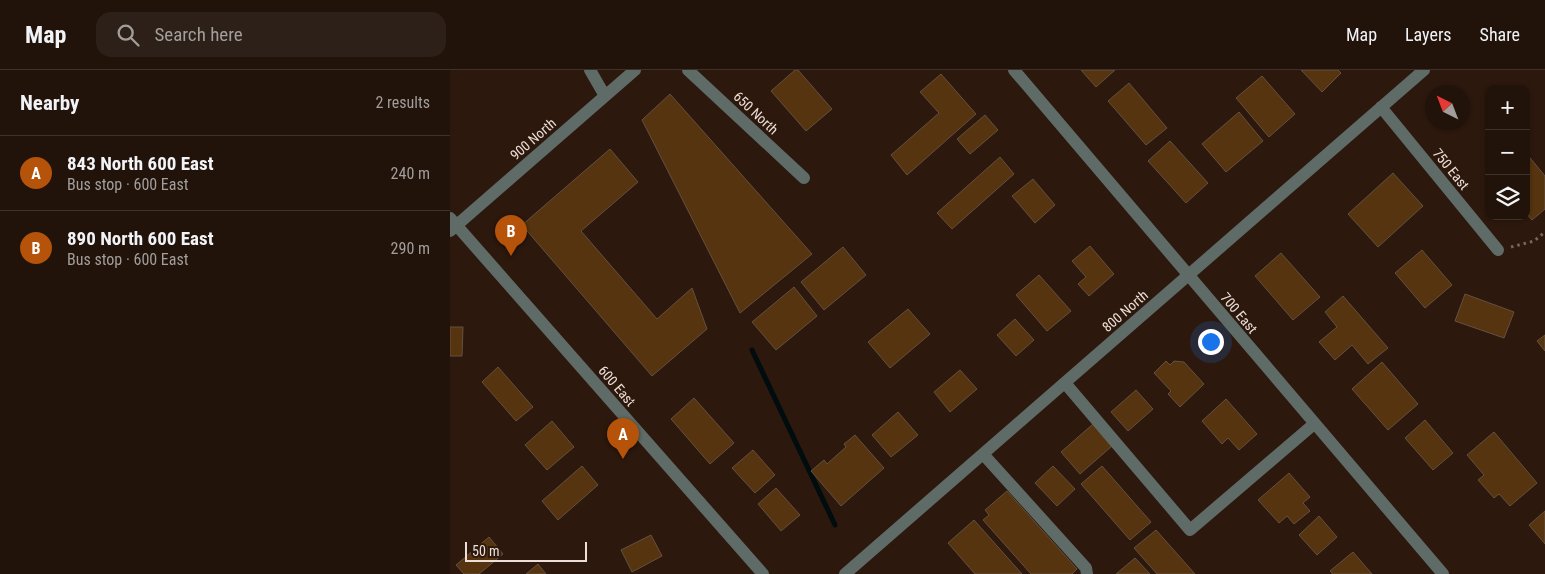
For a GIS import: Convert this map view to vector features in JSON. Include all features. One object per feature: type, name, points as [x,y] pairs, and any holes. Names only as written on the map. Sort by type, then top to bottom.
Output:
[{"type":"street","points":[[590,70],[605,96]]},
{"type":"street","name":"900 North","points":[[452,224],[635,70]]},
{"type":"street","name":"650 North","points":[[688,70],[804,178]]},
{"type":"street","name":"700 East","points":[[1014,70],[1443,574]]},
{"type":"street","name":"800 North","points":[[845,574],[1424,70]]},
{"type":"street","name":"750 East","points":[[1381,107],[1498,250]]},
{"type":"street","name":"600 East","points":[[452,224],[763,574]]},
{"type":"street","points":[[1065,383],[1190,530],[1314,424]]},
{"type":"street","points":[[983,454],[1086,568],[1087,574]]},
{"type":"path","points":[[1498,250],[1534,241],[1545,232]]},
{"type":"building","points":[[795,70],[798,70],[832,109],[806,131],[771,91]]},
{"type":"building","points":[[1081,70],[1115,70],[1096,87]]},
{"type":"building","points":[[1301,70],[1338,70],[1341,73],[1322,92]]},
{"type":"building","points":[[941,74],[976,114],[907,175],[891,155],[939,113],[920,92]]},
{"type":"building","points":[[1262,76],[1295,114],[1269,137],[1236,98]]},
{"type":"building","points":[[1129,83],[1167,128],[1146,145],[1108,101]]},
{"type":"building","points":[[670,94],[812,254],[740,313],[642,120]]},
{"type":"building","points":[[1239,112],[1263,141],[1226,172],[1202,144]]},
{"type":"building","points":[[985,115],[998,130],[970,154],[957,139]]},
{"type":"building","points":[[1170,141],[1208,183],[1186,203],[1148,161]]},
{"type":"building","points":[[610,149],[638,182],[581,231],[657,319],[692,288],[707,329],[652,376],[522,225]]},
{"type":"building","points":[[1000,157],[1014,174],[952,229],[937,213]]},
{"type":"building","points":[[1530,158],[1545,176],[1545,209],[1532,220],[1530,218]]},
{"type":"building","points":[[1393,173],[1423,206],[1378,247],[1348,214]]},
{"type":"building","points":[[1033,179],[1055,205],[1035,223],[1012,196]]},
{"type":"building","points":[[1090,246],[1114,274],[1089,296],[1078,284],[1086,277],[1072,261]]},
{"type":"building","points":[[843,247],[866,275],[824,310],[801,282]]},
{"type":"building","points":[[1422,250],[1452,285],[1425,308],[1395,273]]},
{"type":"building","points":[[1281,253],[1320,297],[1293,320],[1255,276]]},
{"type":"building","points":[[1039,275],[1071,311],[1047,331],[1016,295]]},
{"type":"building","points":[[794,287],[817,316],[776,350],[752,322]]},
{"type":"building","points":[[1465,294],[1514,312],[1504,338],[1455,321]]},
{"type":"building","points":[[1343,296],[1388,348],[1368,364],[1352,345],[1335,360],[1319,342],[1337,327],[1325,312]]},
{"type":"building","points":[[908,309],[930,334],[890,368],[868,342]]},
{"type":"building","points":[[1015,319],[1034,340],[1016,356],[997,335]]},
{"type":"building","points":[[450,327],[463,327],[462,356],[450,356]]},
{"type":"building","points":[[1545,335],[1545,351],[1537,341]]},
{"type":"building","points":[[1166,361],[1170,365],[1174,361],[1184,362],[1204,384],[1180,407],[1168,394],[1171,391],[1154,373]]},
{"type":"building","points":[[1382,362],[1418,404],[1388,430],[1352,389]]},
{"type":"building","points":[[498,367],[533,407],[516,421],[482,382]]},
{"type":"building","points":[[960,370],[977,389],[950,412],[934,392]]},
{"type":"building","points":[[1136,390],[1153,409],[1128,431],[1111,412]]},
{"type":"building","points":[[694,398],[734,443],[710,464],[671,419]]},
{"type":"building","points":[[1226,399],[1257,434],[1239,450],[1228,438],[1222,444],[1202,421]]},
{"type":"building","points":[[898,412],[918,435],[891,457],[872,435]]},
{"type":"building","points":[[1425,420],[1453,453],[1433,470],[1405,438]]},
{"type":"building","points":[[552,421],[574,447],[547,470],[525,445]]},
{"type":"building","points":[[1093,424],[1112,446],[1080,474],[1061,452]]},
{"type":"building","points":[[1494,432],[1537,483],[1510,506],[1499,494],[1494,498],[1478,480],[1484,475],[1467,455]]},
{"type":"building","points":[[855,435],[884,468],[841,506],[811,471],[824,460],[827,464],[846,447],[844,444]]},
{"type":"building","points":[[753,450],[775,475],[755,493],[732,468]]},
{"type":"building","points":[[582,466],[598,485],[558,520],[542,501]]},
{"type":"building","points":[[1053,466],[1075,489],[1057,506],[1035,483]]},
{"type":"building","points":[[1102,466],[1151,522],[1130,540],[1081,484]]},
{"type":"building","points":[[1289,473],[1310,497],[1303,503],[1310,511],[1294,524],[1287,516],[1279,523],[1258,500]]},
{"type":"building","points":[[776,488],[800,515],[781,531],[758,504]]},
{"type":"building","points":[[1007,491],[1077,569],[1072,574],[1031,574],[983,520],[989,515],[985,510]]},
{"type":"building","points":[[1545,511],[1545,544],[1529,525]]},
{"type":"building","points":[[1319,516],[1337,537],[1317,555],[1299,535]]},
{"type":"building","points":[[974,520],[1022,574],[975,574],[948,543]]},
{"type":"building","points":[[1156,530],[1195,574],[1157,574],[1134,548]]},
{"type":"building","points":[[651,535],[662,556],[632,572],[621,550]]},
{"type":"building","points":[[489,537],[503,554],[479,574],[464,574],[456,565]]},
{"type":"building","points":[[1353,552],[1372,574],[1333,574],[1330,571]]},
{"type":"building","points":[[1135,558],[1150,574],[1116,574]]},
{"type":"building","points":[[538,564],[546,574],[526,574]]},
{"type":"waterway","points":[[752,350],[835,525]]},
{"type":"place","name":"890 North 600 East","points":[[511,256]]},
{"type":"place","name":"843 North 600 East","points":[[623,459]]}]
